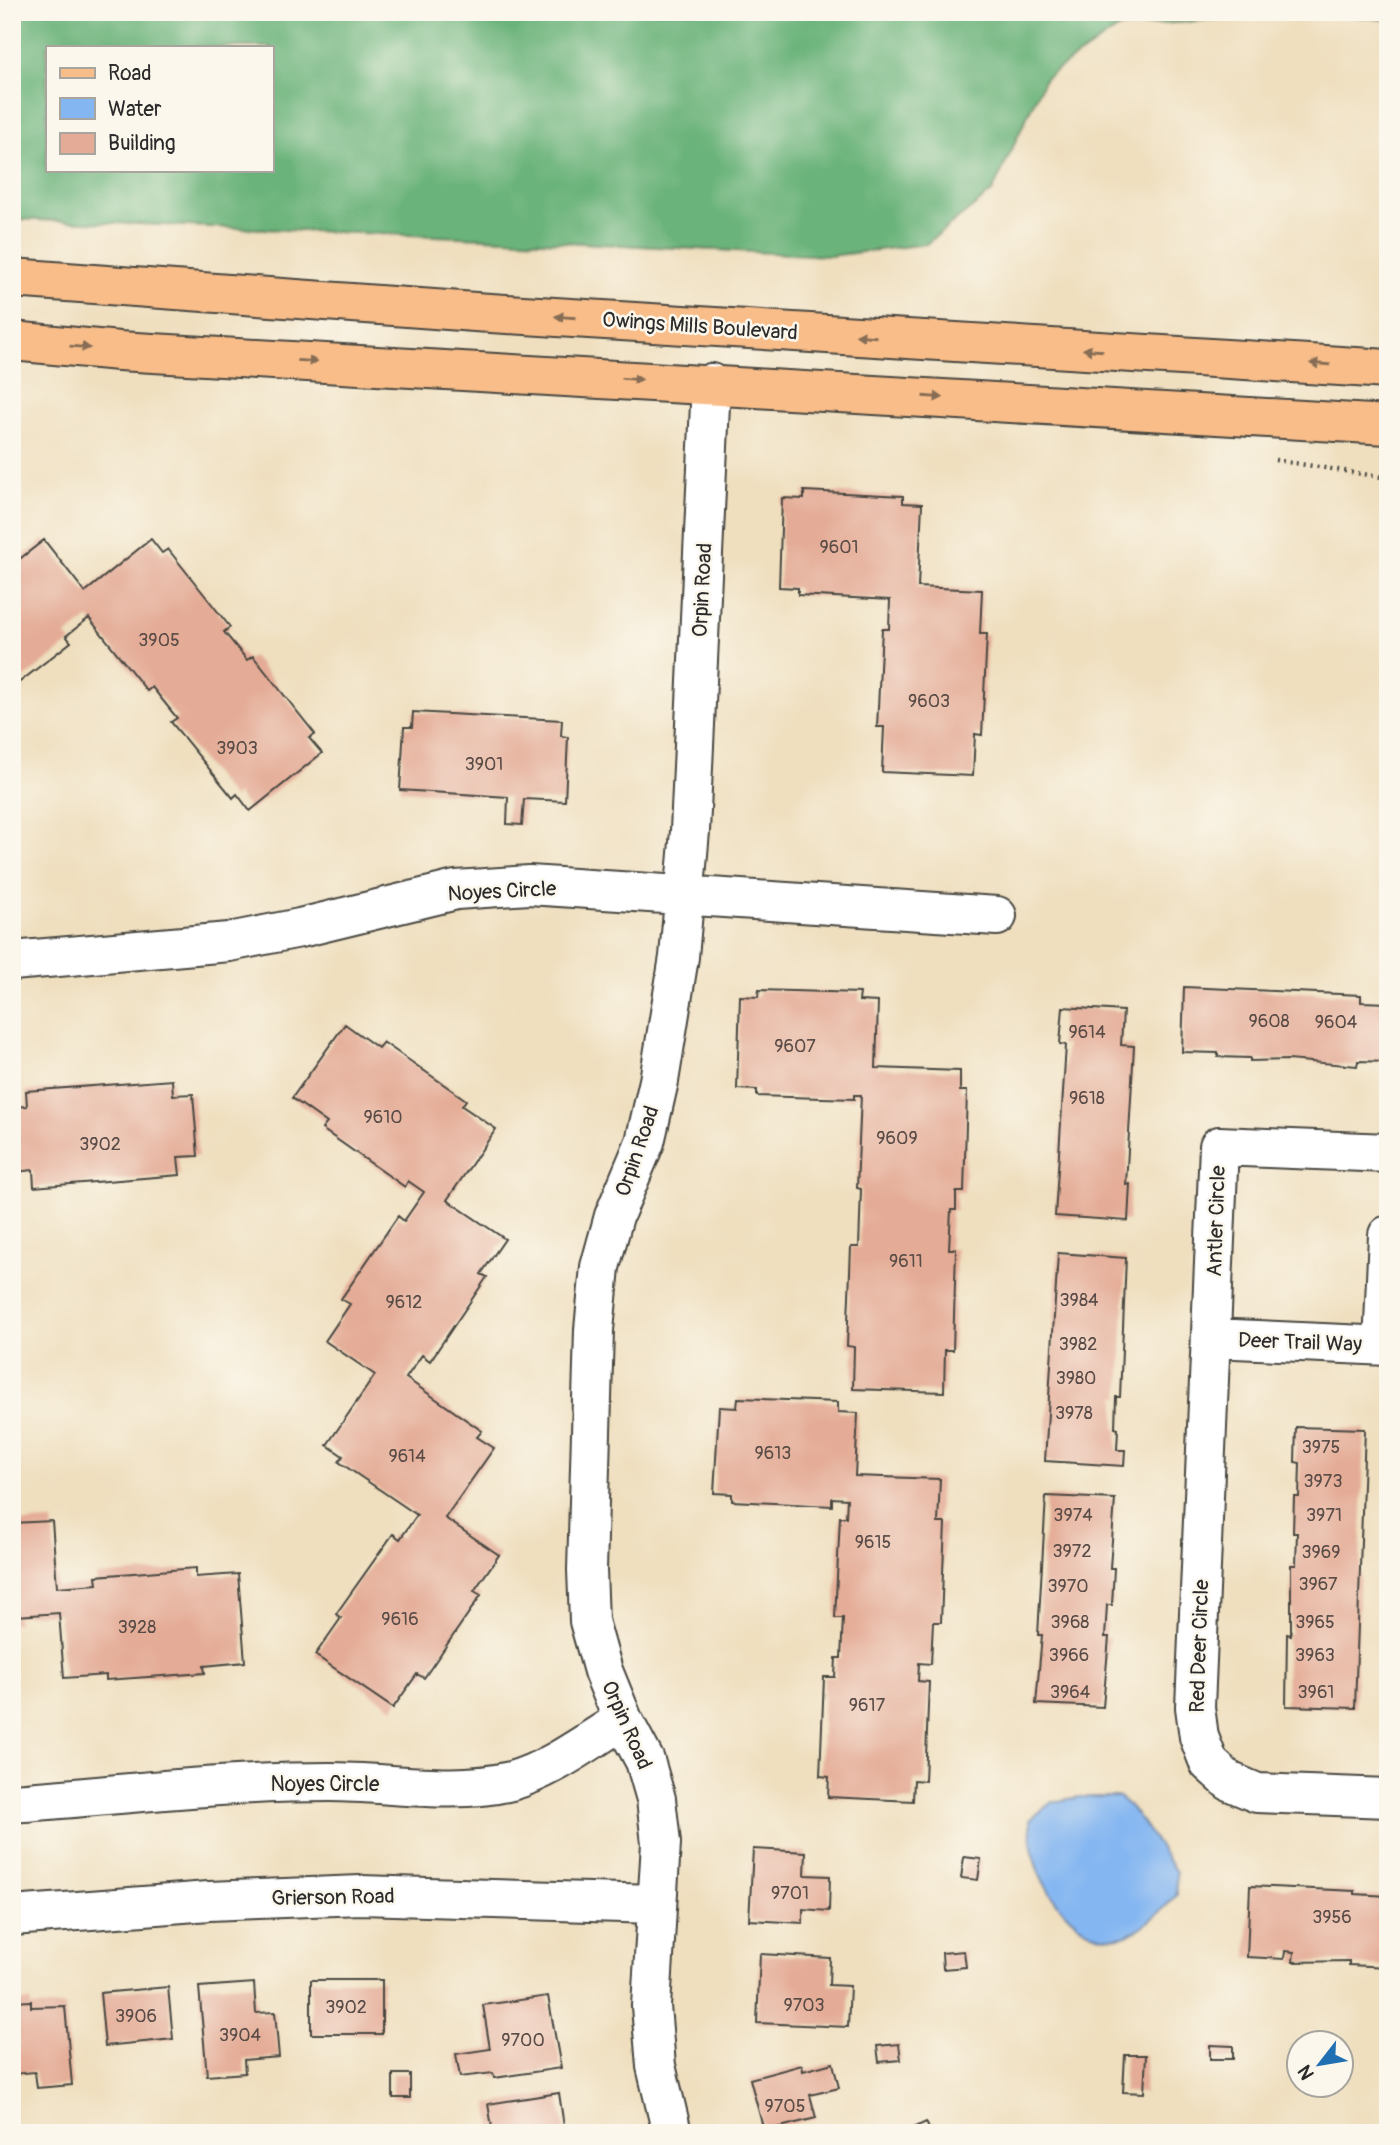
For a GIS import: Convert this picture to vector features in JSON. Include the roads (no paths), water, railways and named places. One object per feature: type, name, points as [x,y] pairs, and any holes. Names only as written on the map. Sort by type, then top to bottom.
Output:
[{"type":"main road","name":"Owings Mills Boulevard","points":[[12,278],[447,310],[1388,369]]},
{"type":"main road","points":[[12,341],[119,351],[711,383],[1388,425]]},
{"type":"street","name":"Orpin Road","points":[[672,2133],[656,2066],[650,2006],[661,1843],[656,1798],[645,1761],[623,1720],[603,1671],[589,1621],[587,1570],[594,1330],[600,1267],[614,1216],[645,1142],[659,1081],[679,957],[685,895],[711,383]]},
{"type":"street","name":"Noyes Circle","points":[[12,961],[229,942],[300,928],[456,890],[529,885],[997,916]]},
{"type":"street","name":"Antler Circle","points":[[1212,1338],[1219,1146],[1388,1153]]},
{"type":"street","points":[[1385,1346],[1388,1235]]},
{"type":"street","name":"Deer Trail Way","points":[[1212,1338],[1385,1346]]},
{"type":"street","name":"Red Deer Circle","points":[[1212,1338],[1195,1707],[1199,1737],[1209,1763],[1229,1781],[1256,1793],[1388,1798]]},
{"type":"street","name":"Noyes Circle","points":[[12,1803],[251,1784],[331,1782],[467,1786],[500,1782],[550,1765],[623,1720]]},
{"type":"street","name":"Grierson Road","points":[[12,1916],[209,1900],[362,1895],[655,1904]]},
{"type":"water","points":[[1080,1797],[1120,1797],[1141,1820],[1176,1872],[1177,1895],[1150,1921],[1131,1933],[1115,1937],[1099,1935],[1084,1928],[1057,1904],[1039,1873],[1033,1854],[1030,1820],[1052,1802]]}]
